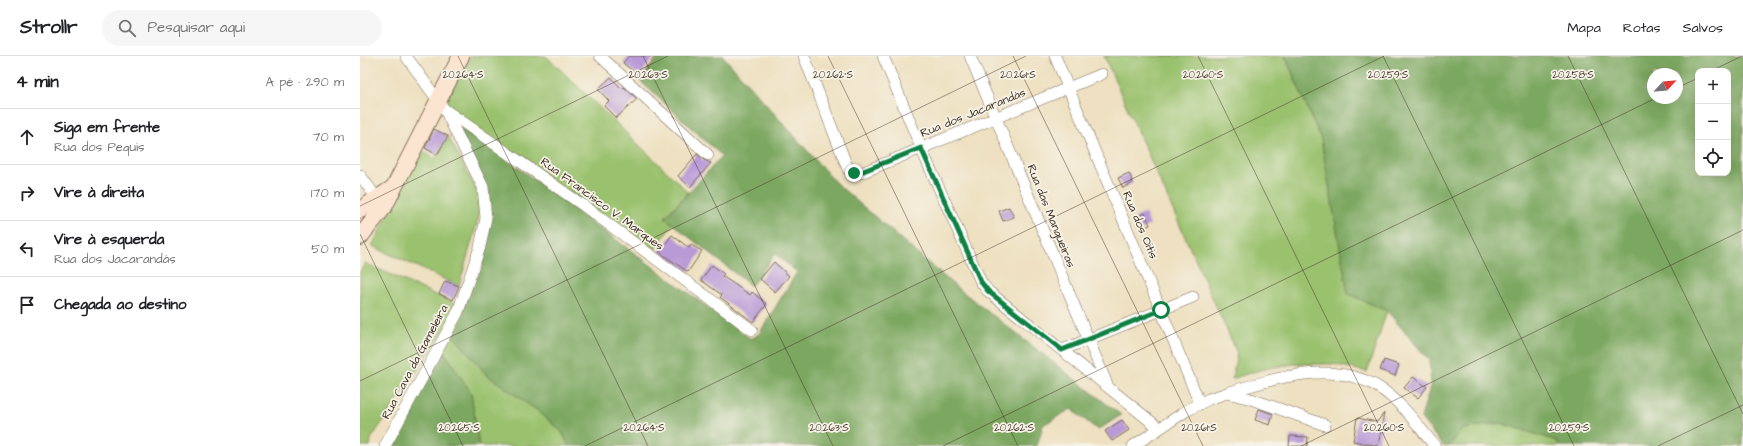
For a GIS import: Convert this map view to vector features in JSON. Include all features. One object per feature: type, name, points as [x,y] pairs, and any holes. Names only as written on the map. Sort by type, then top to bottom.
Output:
[{"type":"main road","points":[[360,237],[380,202],[393,188],[441,104],[461,56]]},
{"type":"main road","points":[[360,210],[380,202]]},
{"type":"street","points":[[406,56],[441,104]]},
{"type":"street","points":[[600,56],[708,155]]},
{"type":"street","name":"Rua dos Jacarandás","points":[[804,56],[848,169],[854,173],[861,172],[1102,74]]},
{"type":"street","points":[[883,56],[921,148],[981,282],[988,291],[1159,428]]},
{"type":"street","name":"Rua das Mangueiras","points":[[970,56],[1107,386]]},
{"type":"street","name":"Rua dos Oitis","points":[[1055,56],[1200,404]]},
{"type":"street","name":"Rua Francisco V. Marques","points":[[441,104],[584,206],[752,330]]},
{"type":"street","name":"Rua Cava da Gameleira","points":[[385,446],[458,312],[480,247],[486,218],[483,187],[441,104]]},
{"type":"street","points":[[360,175],[380,202]]},
{"type":"street","points":[[1062,350],[1193,297]]},
{"type":"street","points":[[1133,446],[1159,428],[1200,404],[1226,393],[1291,376],[1321,373],[1358,377],[1379,388],[1401,406],[1435,446]]},
{"type":"street","points":[[1226,393],[1251,399],[1324,425]]},
{"type":"green space","points":[[470,56],[546,56],[688,192],[665,217],[673,224],[653,252],[444,105]]},
{"type":"green space","points":[[660,56],[723,56],[836,183],[955,286],[1121,415],[1098,430],[1071,409],[1043,425],[1037,446],[569,446],[562,432],[538,411],[487,375],[453,335],[462,315],[490,218],[489,191],[456,125],[517,167],[751,339],[759,334],[797,272],[775,254],[751,286],[665,218],[722,156],[639,80]]},
{"type":"green space","points":[[1104,56],[1285,56],[1321,139],[1348,294],[1387,311],[1367,372],[1333,364],[1294,364],[1269,368],[1232,379],[1237,353]]},
{"type":"green space","points":[[1285,56],[1743,56],[1743,446],[1559,446],[1557,441],[1501,423],[1463,429],[1449,446],[1443,446],[1421,418],[1431,383],[1429,360],[1387,311],[1348,294],[1321,139]]},
{"type":"green space","points":[[448,136],[477,191],[479,216],[459,286],[372,246],[421,150],[435,159]]},
{"type":"green space","points":[[365,263],[458,305],[444,330],[371,439],[370,446],[360,446],[360,272]]},
{"type":"green space","points":[[453,335],[487,375],[538,411],[562,432],[569,446],[479,446],[471,393],[443,350]]},
{"type":"green space","points":[[443,350],[471,393],[479,446],[392,446]]},
{"type":"green space","points":[[1501,423],[1558,441],[1559,446],[1449,446],[1463,429]]},
{"type":"building","points":[[629,56],[656,56],[639,76],[623,63]]},
{"type":"building","points":[[611,77],[622,89],[624,87],[637,99],[616,118],[604,106],[609,101],[598,89]]},
{"type":"building","points":[[434,129],[448,136],[437,155],[425,148]]},
{"type":"building","points":[[697,154],[704,160],[711,163],[690,187],[678,176]]},
{"type":"building","points":[[1129,173],[1133,183],[1123,188],[1118,178]]},
{"type":"building","points":[[1009,207],[1014,217],[1003,221],[999,211]]},
{"type":"building","points":[[1145,213],[1150,225],[1140,230],[1135,218]]},
{"type":"building","points":[[672,235],[689,248],[691,245],[702,251],[688,272],[659,252]]},
{"type":"building","points":[[774,262],[789,276],[775,292],[760,279]]},
{"type":"building","points":[[712,265],[724,274],[722,276],[750,295],[752,292],[767,304],[753,322],[720,297],[722,295],[701,280]]},
{"type":"building","points":[[445,281],[459,286],[453,300],[439,294]]},
{"type":"building","points":[[1384,360],[1399,365],[1395,376],[1380,370]]},
{"type":"building","points":[[1413,377],[1427,387],[1418,398],[1404,388]]},
{"type":"building","points":[[1259,409],[1273,414],[1270,425],[1255,420]]},
{"type":"building","points":[[1384,413],[1378,446],[1353,441],[1357,418],[1377,422]]},
{"type":"building","points":[[1122,420],[1129,430],[1112,441],[1105,431]]},
{"type":"building","points":[[1290,436],[1308,437],[1307,446],[1289,446]]},
{"type":"route","points":[[854,173],[861,172],[921,148],[975,272],[981,282],[988,291],[1062,350],[1161,310]]}]
